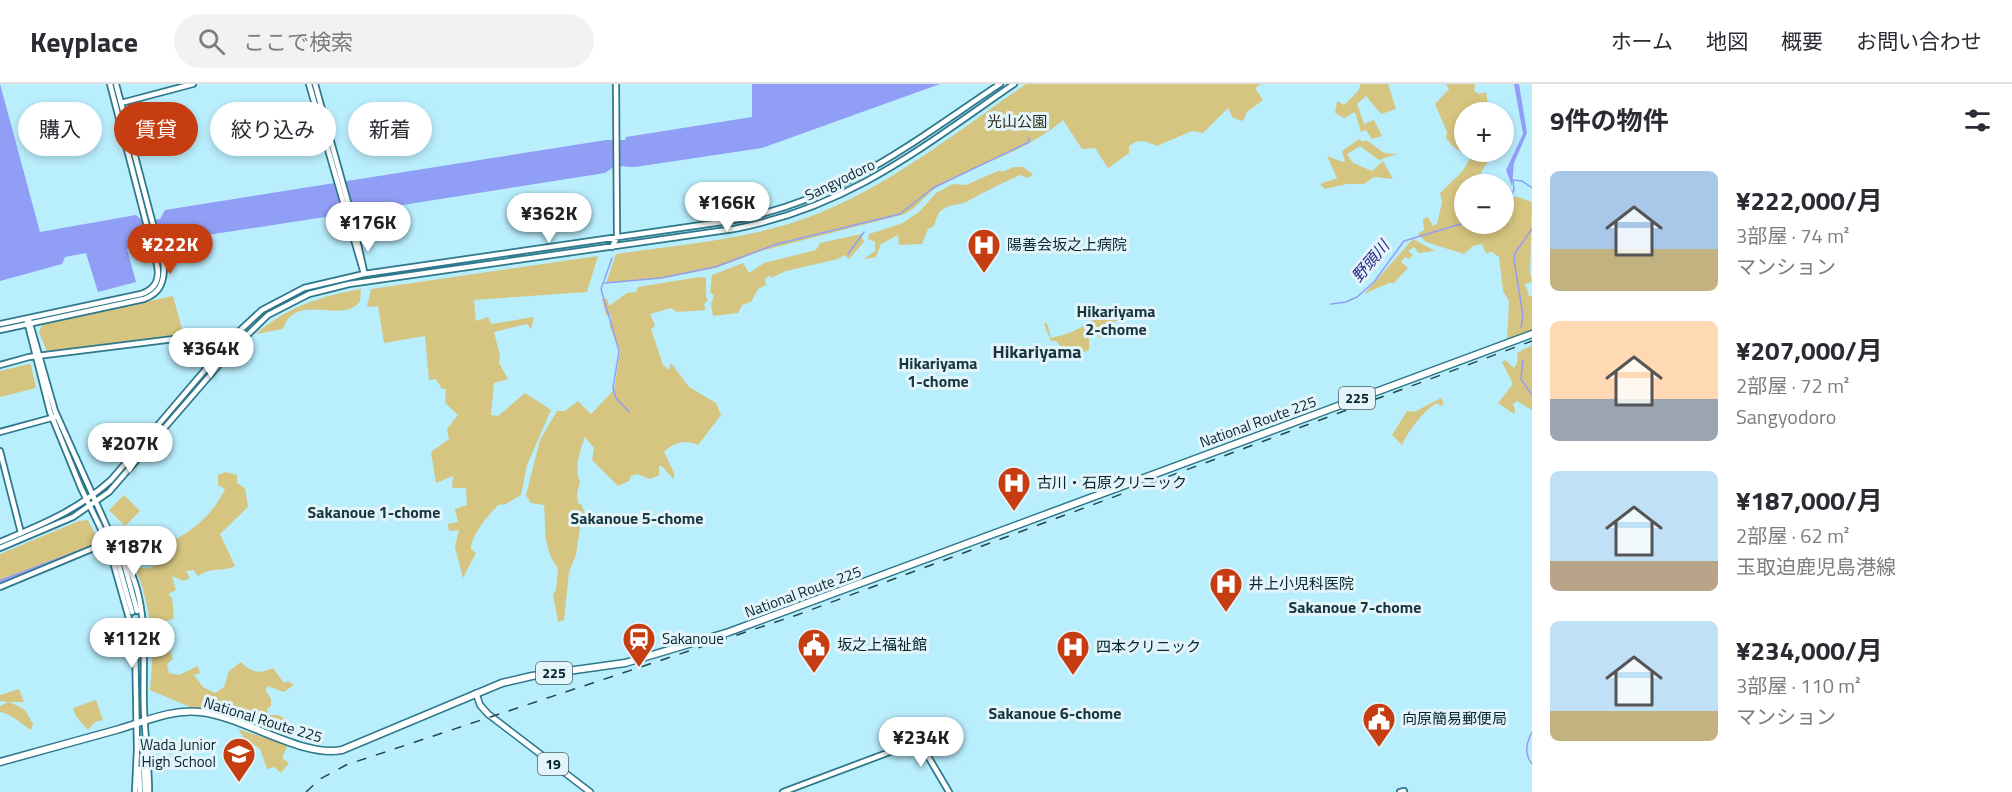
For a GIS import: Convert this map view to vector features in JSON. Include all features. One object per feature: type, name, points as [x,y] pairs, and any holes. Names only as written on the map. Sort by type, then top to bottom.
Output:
[{"type":"highway","name":"National Route 225","points":[[0,762],[170,713],[202,712],[307,746],[336,752],[476,693],[532,676],[625,663],[729,632],[1532,334]]},
{"type":"main road","points":[[110,84],[147,215]]},
{"type":"main road","points":[[116,84],[121,102]]},
{"type":"main road","points":[[125,102],[193,84]]},
{"type":"main road","points":[[309,84],[340,183]]},
{"type":"main road","points":[[315,84],[364,274]]},
{"type":"main road","points":[[612,247],[617,237],[616,84]]},
{"type":"main road","name":"Sangyodoro","points":[[0,542],[57,518],[93,496],[248,322],[284,297],[321,282],[364,274],[751,218],[827,193],[874,168],[1000,84]]},
{"type":"main road","name":"Sangyodoro","points":[[0,548],[64,521],[96,503],[127,474],[242,339],[268,315],[288,303],[324,289],[357,282],[760,224],[831,200],[883,173],[1014,84]]},
{"type":"main road","points":[[0,324],[28,321],[151,296],[163,283],[164,275],[133,156]]},
{"type":"main road","points":[[0,330],[28,321]]},
{"type":"main road","points":[[28,321],[55,417],[87,501],[119,566],[134,612],[116,544]]},
{"type":"main road","points":[[0,365],[37,356],[182,338],[212,361]]},
{"type":"main road","points":[[0,432],[55,417]]},
{"type":"main road","points":[[55,417],[116,544],[130,568],[141,608],[149,792]]},
{"type":"main road","points":[[0,451],[21,533]]},
{"type":"main road","points":[[0,587],[106,543]]},
{"type":"main road","points":[[110,551],[135,640],[135,792]]},
{"type":"main road","name":"19","points":[[476,693],[480,705],[488,714],[590,792]]},
{"type":"main road","points":[[783,792],[919,741],[949,792]]},
{"type":"main road","points":[[140,792],[142,769],[145,792]]},
{"type":"green space","name":"光山公園","points":[[1026,84],[1261,84],[1255,88],[1263,100],[1247,112],[1243,121],[1233,118],[1228,108],[1203,133],[1192,131],[1157,146],[1146,142],[1136,142],[1129,146],[1129,153],[1108,168],[1095,148],[1082,149],[1063,120],[1019,149],[940,185],[905,214],[761,251],[716,268],[664,278],[606,283],[616,254],[762,231],[786,225],[838,205],[894,175]]},
{"type":"green space","points":[[1361,84],[1388,84],[1396,109],[1381,114],[1366,96],[1357,104],[1364,124],[1374,120],[1382,136],[1372,139],[1366,130],[1361,132],[1355,112],[1344,118],[1335,113],[1337,101],[1344,105],[1358,91]]},
{"type":"green space","points":[[1446,84],[1475,84],[1474,91],[1479,94],[1486,92],[1488,102],[1454,102],[1454,147],[1446,138],[1447,132],[1435,104],[1449,89]]},
{"type":"green space","points":[[1359,139],[1363,142],[1366,140],[1384,153],[1397,154],[1379,160],[1360,146],[1347,154],[1353,163],[1372,171],[1383,161],[1393,179],[1374,177],[1364,184],[1347,184],[1325,189],[1320,184],[1337,178],[1327,156],[1345,161],[1342,151]]},
{"type":"green space","points":[[1468,162],[1487,162],[1480,174],[1461,173]]},
{"type":"green space","points":[[1014,167],[1023,167],[1033,174],[1028,178],[1020,175],[965,203],[945,208],[939,213],[934,226],[928,229],[922,244],[899,245],[898,235],[881,244],[876,257],[864,259],[875,251],[875,242],[868,239],[869,234],[903,223],[920,211],[936,193],[953,184],[966,185],[1000,170],[1002,172]]},
{"type":"green space","points":[[1454,180],[1454,234],[1514,234],[1514,197],[1532,202],[1530,272],[1532,282],[1525,284],[1529,296],[1532,296],[1532,333],[1507,342],[1509,301],[1503,291],[1499,257],[1492,252],[1486,253],[1482,244],[1473,246],[1464,254],[1426,242],[1418,234],[1424,230],[1423,219],[1428,217],[1433,226],[1437,224],[1442,202],[1440,193]]},
{"type":"green space","points":[[861,234],[864,242],[849,259],[844,255],[838,259],[786,271],[771,278],[770,275],[765,279],[766,285],[758,289],[751,302],[742,305],[738,313],[713,316],[711,304],[714,295],[710,292],[712,275],[743,263],[749,273],[764,263],[816,250],[820,243]]},
{"type":"green space","points":[[1413,239],[1435,251],[1419,253],[1414,247],[1408,251],[1413,255],[1409,259],[1405,257],[1401,262],[1408,268],[1394,283],[1364,294]]},
{"type":"green space","points":[[598,256],[587,292],[474,300],[476,321],[488,317],[491,324],[534,317],[531,329],[527,324],[494,332],[500,356],[499,363],[508,379],[494,383],[491,415],[498,416],[525,393],[551,410],[527,465],[521,495],[506,504],[498,505],[481,525],[472,543],[471,549],[476,553],[463,578],[455,547],[459,530],[449,531],[448,524],[458,522],[455,509],[467,505],[466,488],[452,488],[453,476],[436,483],[431,452],[449,439],[447,429],[458,415],[445,403],[446,389],[442,389],[436,379],[429,380],[425,336],[384,343],[378,306],[367,307],[371,289]]},
{"type":"green space","points":[[699,277],[706,278],[708,300],[704,304],[706,310],[677,312],[671,308],[650,314],[655,326],[651,329],[663,365],[669,370],[671,363],[689,387],[716,403],[721,415],[698,445],[680,442],[664,452],[674,473],[674,480],[662,466],[659,466],[659,475],[650,479],[637,474],[618,486],[592,460],[594,448],[585,437],[578,460],[580,482],[577,493],[578,503],[581,504],[586,516],[581,522],[576,555],[569,572],[564,620],[558,622],[553,594],[556,590],[558,568],[548,546],[544,505],[531,503],[526,495],[540,440],[557,411],[565,411],[578,401],[591,414],[614,390],[620,350],[610,327],[611,316],[606,315],[602,299],[607,299],[609,306],[627,293],[636,292],[638,287]]},
{"type":"green space","points":[[361,289],[360,301],[353,308],[298,312],[289,318],[283,329],[256,334],[280,317],[305,304]]},
{"type":"green space","points":[[173,296],[184,336],[47,352],[39,332],[43,323]]},
{"type":"green space","points":[[1104,311],[1109,311],[1117,320],[1107,327],[1100,338],[1092,331],[1089,333],[1089,350],[1063,360],[1064,351],[1056,341],[1051,341],[1044,324],[1047,323],[1051,338],[1079,328]]},
{"type":"green space","points":[[1532,345],[1532,410],[1517,401],[1513,404],[1514,414],[1498,403],[1513,384],[1502,362],[1505,360],[1514,368],[1518,361],[1517,353]]},
{"type":"green space","points":[[29,364],[36,388],[0,397],[0,371]]},
{"type":"green space","points":[[1441,398],[1444,403],[1441,406],[1437,403],[1422,416],[1412,427],[1402,445],[1392,435],[1407,411],[1414,412]]},
{"type":"green space","points":[[226,472],[237,475],[237,483],[245,488],[248,507],[220,534],[235,566],[208,571],[198,576],[193,570],[186,571],[190,578],[184,581],[172,576],[176,590],[168,594],[172,598],[174,618],[165,622],[165,637],[173,659],[167,664],[169,673],[179,675],[198,666],[200,673],[194,675],[203,687],[215,693],[224,687],[229,671],[241,662],[256,671],[273,668],[284,683],[288,681],[294,685],[284,692],[267,686],[266,691],[271,699],[271,706],[267,709],[269,715],[279,715],[286,720],[286,724],[271,731],[260,727],[260,715],[222,704],[214,711],[190,707],[150,690],[151,627],[135,566],[150,568],[157,564],[163,558],[160,547],[189,531],[206,516],[225,489],[218,485],[218,475]]},
{"type":"green space","points":[[124,495],[140,511],[125,526],[109,510]]},
{"type":"green space","points":[[88,520],[100,544],[0,585],[0,554],[79,521]]},
{"type":"green space","points":[[19,689],[24,702],[10,702],[25,710],[33,724],[31,730],[0,712],[0,706],[9,702],[0,701],[0,695]]},
{"type":"green space","points":[[96,700],[103,720],[95,722],[88,730],[76,716],[73,708]]},
{"type":"green space","points":[[238,729],[288,745],[282,758],[289,763],[281,773],[274,767],[267,769],[260,749],[244,738]]},
{"type":"water","points":[[0,84],[40,232],[136,215],[143,221],[160,219],[165,210],[606,140],[625,140],[626,137],[752,117],[752,84],[940,84],[762,148],[635,167],[615,166],[605,173],[371,210],[347,209],[338,215],[175,240],[156,239],[127,249],[136,282],[98,292],[86,253],[65,257],[62,264],[0,281]]},
{"type":"water","points":[[1514,84],[1519,84],[1527,133],[1514,163],[1513,174],[1508,174],[1506,170],[1510,162],[1514,162],[1514,153],[1523,134]]},
{"type":"waterway","points":[[605,283],[661,278],[715,267],[777,244],[900,214],[933,188],[1029,142],[1029,138]]},
{"type":"waterway","name":"野頭川","points":[[1514,180],[1522,181],[1532,188]]},
{"type":"waterway","name":"野頭川","points":[[1331,304],[1346,302],[1357,297],[1374,282],[1404,241],[1454,226]]},
{"type":"waterway","points":[[1521,327],[1523,316],[1514,259],[1515,253],[1532,229]]},
{"type":"waterway","points":[[848,254],[864,232]]},
{"type":"waterway","points":[[612,258],[601,289],[619,351],[613,388],[616,398],[629,412]]},
{"type":"waterway","points":[[1523,360],[1521,379],[1532,395]]},
{"type":"waterway","points":[[0,582],[84,550]]},
{"type":"waterway","points":[[1532,732],[1527,748],[1532,764]]},
{"type":"tunnel","points":[[137,611],[142,698]]},
{"type":"tunnel","points":[[132,612],[135,634]]},
{"type":"tunnel","points":[[142,722],[144,769]]},
{"type":"tunnel","points":[[139,747],[139,769]]},
{"type":"railway","points":[[306,792],[320,779],[346,765],[797,615],[1532,341]]},
{"type":"place","name":"陽善会坂之上病院","points":[[984,274]]},
{"type":"place","name":"古川・石原クリニック","points":[[1014,512]]},
{"type":"place","name":"井上小児科医院","points":[[1226,613]]},
{"type":"place","name":"Sakanoue","points":[[639,668]]},
{"type":"place","name":"坂之上福祉館","points":[[814,674]]},
{"type":"place","name":"四本クリニック","points":[[1073,676]]},
{"type":"place","name":"向原簡易郵便局","points":[[1379,748]]},
{"type":"place","name":"Wada Junior High School","points":[[239,783]]},
{"type":"district","name":"Hikariyama 2-chome","points":[[1116,320]]},
{"type":"district","name":"Hikariyama","points":[[1037,352]]},
{"type":"district","name":"Hikariyama 1-chome","points":[[938,372]]},
{"type":"district","name":"Sakanoue 1-chome","points":[[374,512]]},
{"type":"district","name":"Sakanoue 5-chome","points":[[637,518]]},
{"type":"district","name":"Sakanoue 7-chome","points":[[1355,607]]},
{"type":"district","name":"Sakanoue 6-chome","points":[[1055,713]]}]
